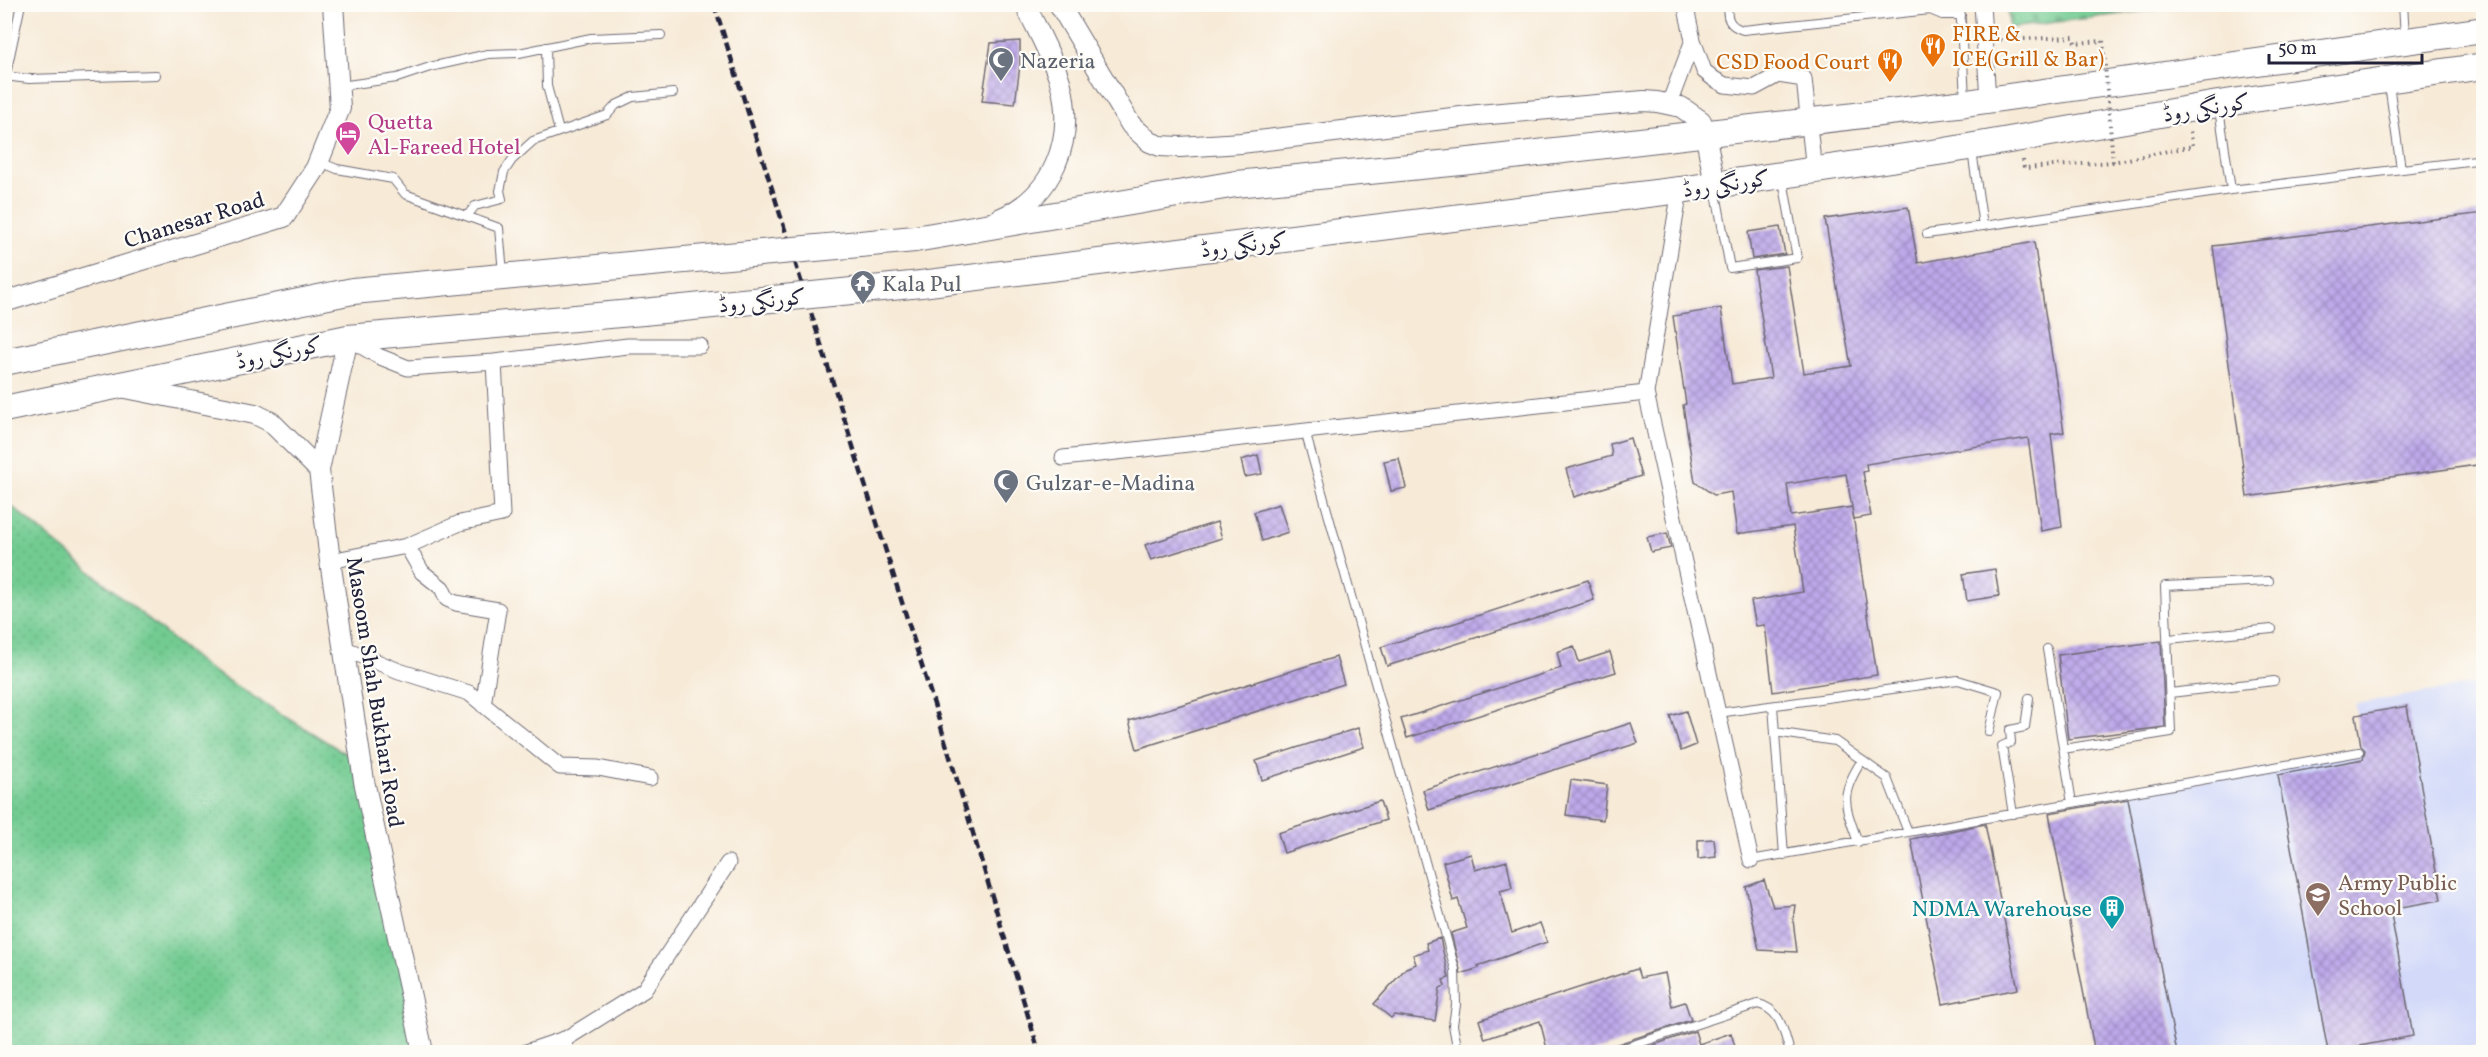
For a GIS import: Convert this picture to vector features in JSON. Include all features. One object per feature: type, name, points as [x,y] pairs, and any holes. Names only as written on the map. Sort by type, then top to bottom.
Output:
[{"type":"main road","name":"کورنگی روڈ","points":[[4,362],[353,291],[915,239],[1236,184],[1461,162],[1977,102],[2484,30]]},
{"type":"main road","name":"کورنگی روڈ","points":[[4,410],[348,338],[921,284],[1680,190],[1971,147],[2218,104],[2484,66]]},
{"type":"street","name":"Chanesar Road","points":[[4,302],[284,217],[319,161],[340,108],[333,4]]},
{"type":"street","points":[[972,230],[1013,213],[1030,202],[1046,184],[1059,159],[1065,132],[1061,85],[1025,4]]},
{"type":"street","points":[[1059,4],[1131,125],[1142,137],[1160,146],[1241,143],[1478,114],[1644,100],[1669,104],[1690,112],[1701,121],[1706,132],[1715,185]]},
{"type":"street","points":[[1685,4],[1693,40],[1704,71],[1725,85],[1754,88],[1778,75],[1804,80],[1814,171]]},
{"type":"street","points":[[1977,102],[1982,4]]},
{"type":"street","points":[[1669,104],[1693,40]]},
{"type":"street","points":[[1680,190],[1646,393],[1752,860]]},
{"type":"street","points":[[348,338],[378,356],[408,368],[494,362],[628,346],[700,346]]},
{"type":"street","name":"Masoom Shah Bukhari Road","points":[[348,338],[319,470],[330,561],[364,781],[423,1053]]},
{"type":"street","points":[[330,561],[407,546],[460,523],[502,514],[494,362]]},
{"type":"street","points":[[116,386],[255,414],[271,422],[319,470]]},
{"type":"street","points":[[1063,458],[1646,393]]},
{"type":"street","points":[[407,546],[422,572],[442,588],[447,599],[456,603],[498,610],[483,705]]},
{"type":"street","points":[[343,648],[399,671],[469,693],[560,768],[598,768],[650,778]]},
{"type":"street","points":[[526,1053],[568,1045],[644,990],[728,863]]},
{"type":"lane","points":[[4,81],[21,4]]},
{"type":"lane","points":[[1728,4],[1729,22],[1733,27],[1743,30],[1929,8],[1942,15],[1961,15]]},
{"type":"lane","points":[[1960,4],[1977,102]]},
{"type":"lane","points":[[2403,4],[2406,40]]},
{"type":"lane","points":[[339,86],[397,78],[430,67],[488,54],[519,53],[591,38],[661,35]]},
{"type":"lane","points":[[546,47],[547,86],[559,131]]},
{"type":"lane","points":[[5,76],[29,79],[156,75]]},
{"type":"lane","points":[[2389,79],[2401,169]]},
{"type":"lane","points":[[467,216],[475,206],[502,199],[500,191],[504,172],[512,160],[533,141],[607,115],[616,105],[633,97],[673,93]]},
{"type":"lane","points":[[2218,104],[2231,190]]},
{"type":"lane","points":[[1971,147],[1983,226]]},
{"type":"lane","points":[[1927,234],[2231,190],[2484,159]]},
{"type":"lane","points":[[319,161],[337,169],[393,179],[405,194],[499,228],[504,277]]},
{"type":"lane","points":[[1715,185],[1730,268],[1797,258],[1782,176]]},
{"type":"lane","points":[[1305,431],[1455,969],[1456,1005],[1453,1025],[1458,1053]]},
{"type":"lane","points":[[2063,749],[2171,732],[2165,586],[2269,581]]},
{"type":"lane","points":[[2168,639],[2272,629]]},
{"type":"lane","points":[[2047,649],[2072,803]]},
{"type":"lane","points":[[1718,714],[1958,680],[1998,692],[1989,732]]},
{"type":"lane","points":[[2170,693],[2274,681]]},
{"type":"lane","points":[[2013,814],[2002,746],[2011,742],[2010,730],[2025,727],[2029,698]]},
{"type":"lane","points":[[1773,706],[1784,855]]},
{"type":"lane","points":[[1775,732],[1835,741],[1887,778],[1908,832]]},
{"type":"lane","points":[[1752,860],[2359,752]]},
{"type":"lane","points":[[1858,842],[1845,804],[1848,782],[1862,760]]},
{"type":"lane","points":[[1612,1053],[1758,1004],[1767,1006],[1779,1020],[1790,1053]]},
{"type":"path","points":[[2006,40],[2074,37],[2075,43],[2103,42],[2113,162]]},
{"type":"path","points":[[2024,168],[2113,162],[2193,146]]},
{"type":"shaded area","name":"Army Public School","points":[[2483,683],[2483,1044],[2457,1052],[2178,1052],[2127,793],[2362,751],[2355,704]]},
{"type":"green space","points":[[2008,4],[2192,4],[2192,5],[2009,28]]},
{"type":"green space","points":[[4,500],[207,668],[361,763],[423,1052],[5,1052]]},
{"type":"building","name":"Nazeria","points":[[1020,41],[1020,65],[1015,104],[982,101],[991,43]]},
{"type":"building","points":[[1908,207],[1918,263],[2034,242],[2064,432],[2051,434],[2062,527],[2041,531],[2028,438],[1866,464],[1867,471],[1863,472],[1871,516],[1854,519],[1852,508],[1877,675],[1773,692],[1765,625],[1756,626],[1751,601],[1803,592],[1793,526],[1737,534],[1731,492],[1714,495],[1695,482],[1673,316],[1721,308],[1732,384],[1771,378],[1754,270],[1787,266],[1804,373],[1851,366],[1825,219]],"holes":[[[1846,474],[1852,507],[1791,516],[1787,484]]]},
{"type":"building","points":[[2484,213],[2484,464],[2247,497],[2213,246]]},
{"type":"building","points":[[1780,227],[1785,254],[1752,259],[1748,232]]},
{"type":"building","points":[[1630,438],[1641,476],[1574,497],[1566,469],[1612,456],[1610,444]]},
{"type":"building","points":[[1258,455],[1262,474],[1245,477],[1241,460]]},
{"type":"building","points":[[1399,458],[1406,488],[1391,491],[1384,461]]},
{"type":"building","points":[[1279,504],[1288,532],[1262,541],[1254,512]]},
{"type":"building","points":[[1217,522],[1222,538],[1151,560],[1145,545]]},
{"type":"building","points":[[1667,533],[1671,548],[1651,552],[1647,537]]},
{"type":"building","points":[[1995,569],[1999,596],[1967,601],[1963,574]]},
{"type":"building","points":[[1588,580],[1594,600],[1387,666],[1381,647]]},
{"type":"building","points":[[2161,641],[2165,727],[2068,739],[2058,655]]},
{"type":"building","points":[[1574,646],[1579,662],[1610,652],[1616,672],[1407,738],[1401,719],[1561,668],[1557,652]]},
{"type":"building","points":[[1336,657],[1344,684],[1137,749],[1129,721]]},
{"type":"building","points":[[2407,706],[2441,900],[2390,909],[2413,1036],[2328,1052],[2278,775],[2363,759],[2365,750],[2361,746],[2356,715]]},
{"type":"building","points":[[1686,711],[1696,745],[1681,751],[1670,716]]},
{"type":"building","points":[[1631,723],[1638,743],[1429,810],[1423,790]]},
{"type":"building","points":[[1358,728],[1364,747],[1262,780],[1256,761]]},
{"type":"building","points":[[1571,780],[1607,785],[1603,820],[1566,815]]},
{"type":"building","name":"NDMA Warehouse","points":[[2128,799],[2177,1053],[2095,1053],[2049,813]]},
{"type":"building","points":[[1380,801],[1386,820],[1284,853],[1278,833]]},
{"type":"building","points":[[1985,824],[2018,989],[1943,1004],[1911,839]]},
{"type":"building","points":[[1714,839],[1716,857],[1698,859],[1698,840]]},
{"type":"building","points":[[1471,854],[1475,870],[1507,861],[1512,888],[1500,891],[1512,933],[1540,923],[1547,942],[1461,974],[1451,933],[1467,928],[1458,899],[1453,901],[1443,862]]},
{"type":"building","points":[[1764,880],[1773,907],[1795,905],[1793,920],[1797,952],[1759,950],[1746,887]]},
{"type":"building","points":[[1440,938],[1449,978],[1443,980],[1445,986],[1440,988],[1435,1021],[1394,1015],[1391,1018],[1374,1004],[1406,968],[1416,964],[1413,955],[1428,950],[1426,943]]},
{"type":"building","points":[[1637,969],[1640,978],[1665,973],[1672,1006],[1685,1002],[1691,1020],[1590,1053],[1548,1053],[1540,1021],[1485,1039],[1479,1020]]},
{"type":"building","points":[[1695,1031],[1699,1044],[1731,1033],[1737,1053],[1630,1053]]},
{"type":"railway","points":[[714,4],[938,717],[1039,1052]]},
{"type":"place","name":"FIRE & ICE(Grill & Bar)","points":[[1933,69]]},
{"type":"place","name":"Nazeria","points":[[1001,83]]},
{"type":"place","name":"CSD Food Court","points":[[1890,84]]},
{"type":"place","name":"Quetta Al-Fareed Hotel","points":[[348,157]]},
{"type":"place","name":"Kala Pul","points":[[863,306]]},
{"type":"place","name":"Gulzar-e-Madina","points":[[1006,505]]},
{"type":"place","name":"Army Public School","points":[[2318,918]]},
{"type":"place","name":"NDMA Warehouse","points":[[2112,931]]}]
